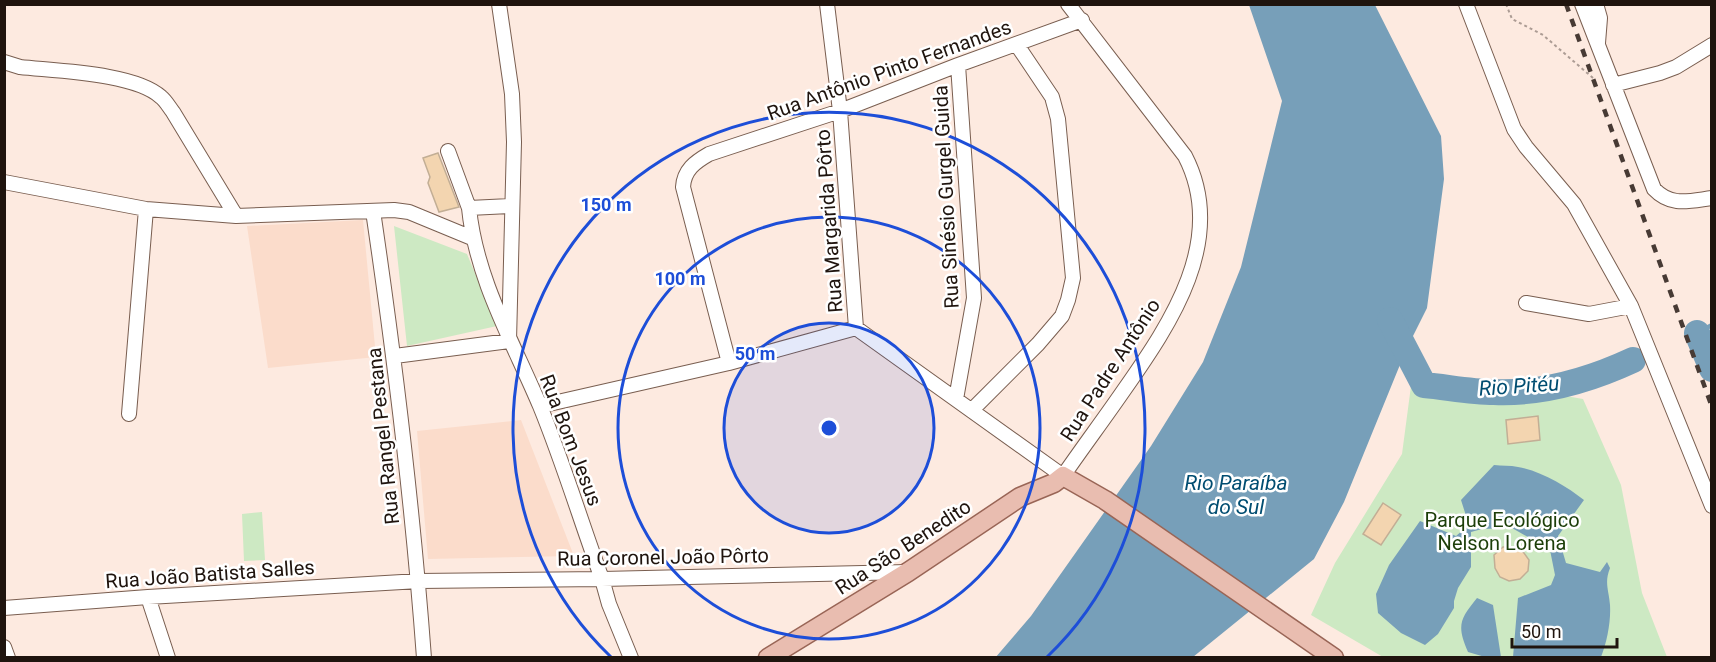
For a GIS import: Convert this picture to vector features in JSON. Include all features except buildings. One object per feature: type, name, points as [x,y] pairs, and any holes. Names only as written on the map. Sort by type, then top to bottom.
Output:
[{"type":"main road","points":[[1063,476],[1105,500],[1334,657]]},
{"type":"main road","name":"Rua São Benedito","points":[[768,657],[908,572],[1011,503],[1054,483],[1063,476]]},
{"type":"street","points":[[395,356],[509,341],[514,142],[512,94],[499,4]]},
{"type":"street","name":"Rua Margarida Pôrto","points":[[827,4],[840,111],[856,328]]},
{"type":"street","name":"Rua Padre Antônio","points":[[1063,476],[1157,342],[1170,318],[1192,273],[1200,221],[1199,196],[1194,172],[1185,156],[1068,4]]},
{"type":"street","points":[[1466,4],[1514,129],[1526,147],[1574,204],[1631,306],[1712,506]]},
{"type":"street","points":[[1582,4],[1654,189],[1661,196],[1679,203],[1712,198]]},
{"type":"street","points":[[1596,4],[1600,18],[1597,45]]},
{"type":"street","name":"Rua Antônio Pinto Fernandes","points":[[729,363],[683,187],[684,178],[690,168],[709,154],[840,111],[958,65],[1082,21]]},
{"type":"street","points":[[972,410],[1038,344],[1062,315],[1073,278],[1058,118],[1052,97],[1044,82],[1017,45]]},
{"type":"street","points":[[1613,85],[1676,67],[1712,45]]},
{"type":"street","points":[[4,62],[20,67],[124,80],[144,87],[161,97],[173,112],[236,216]]},
{"type":"street","name":"Rua Sinésio Gurgel Guida","points":[[956,399],[974,298],[958,65]]},
{"type":"street","name":"Rua Bom Jesus","points":[[448,151],[469,208],[472,238],[509,341],[540,406],[609,604],[631,657]]},
{"type":"street","points":[[4,182],[146,209],[236,216],[394,210],[409,212],[472,238]]},
{"type":"street","points":[[469,208],[512,206]]},
{"type":"street","points":[[129,414],[146,209]]},
{"type":"street","name":"Rua Rangel Pestana","points":[[373,212],[395,356],[419,581],[424,657]]},
{"type":"street","points":[[1526,303],[1589,314],[1631,306]]},
{"type":"street","points":[[540,406],[729,363],[856,328],[1063,476]]},
{"type":"street","name":"Rua Coronel João Pôrto","points":[[419,581],[908,572]]},
{"type":"street","name":"Rua João Batista Salles","points":[[4,608],[419,581]]},
{"type":"street","points":[[148,597],[168,657]]},
{"type":"street","points":[[4,647],[8,657]]},
{"type":"path","points":[[1506,4],[1512,20],[1543,35],[1593,78]]},
{"type":"shaded area","points":[[363,220],[376,357],[268,368],[247,226]]},
{"type":"shaded area","points":[[521,420],[574,556],[428,559],[417,431]]},
{"type":"green space","points":[[394,226],[467,254],[497,326],[407,346]]},
{"type":"green space","name":"Parque Ecológico Nelson Lorena","points":[[1411,386],[1467,390],[1508,386],[1583,399],[1621,485],[1642,593],[1667,657],[1383,657],[1311,615],[1335,563],[1402,454]]},
{"type":"green space","points":[[262,512],[265,560],[244,561],[242,514]]},
{"type":"water","name":"Rio Paraíba do Sul","points":[[1249,5],[1375,5],[1441,136],[1444,179],[1427,308],[1406,350],[1344,502],[1314,559],[1193,657],[995,658],[1031,616],[1151,446],[1203,362],[1241,267],[1282,101]]},
{"type":"water","points":[[1494,465],[1515,466],[1535,472],[1561,484],[1584,500],[1558,536],[1566,563],[1600,572],[1607,562],[1610,568],[1607,582],[1610,605],[1609,625],[1601,657],[1513,657],[1518,598],[1551,585],[1555,575],[1549,545],[1533,540],[1512,528],[1482,529],[1471,532],[1471,567],[1458,588],[1454,608],[1438,634],[1425,645],[1401,633],[1378,613],[1376,594],[1389,565],[1420,521],[1456,536],[1469,525],[1461,500]]},
{"type":"water","points":[[1477,598],[1493,605],[1501,657],[1485,657],[1468,652],[1461,629],[1466,612]]},
{"type":"waterway","name":"Rio Pitéu","points":[[1390,320],[1424,385],[1485,392],[1530,391],[1600,374],[1633,360]]},
{"type":"waterway","points":[[1697,333],[1712,325]]},
{"type":"waterway","points":[[1697,333],[1712,369]]},
{"type":"railway","points":[[1566,4],[1712,407]]}]
